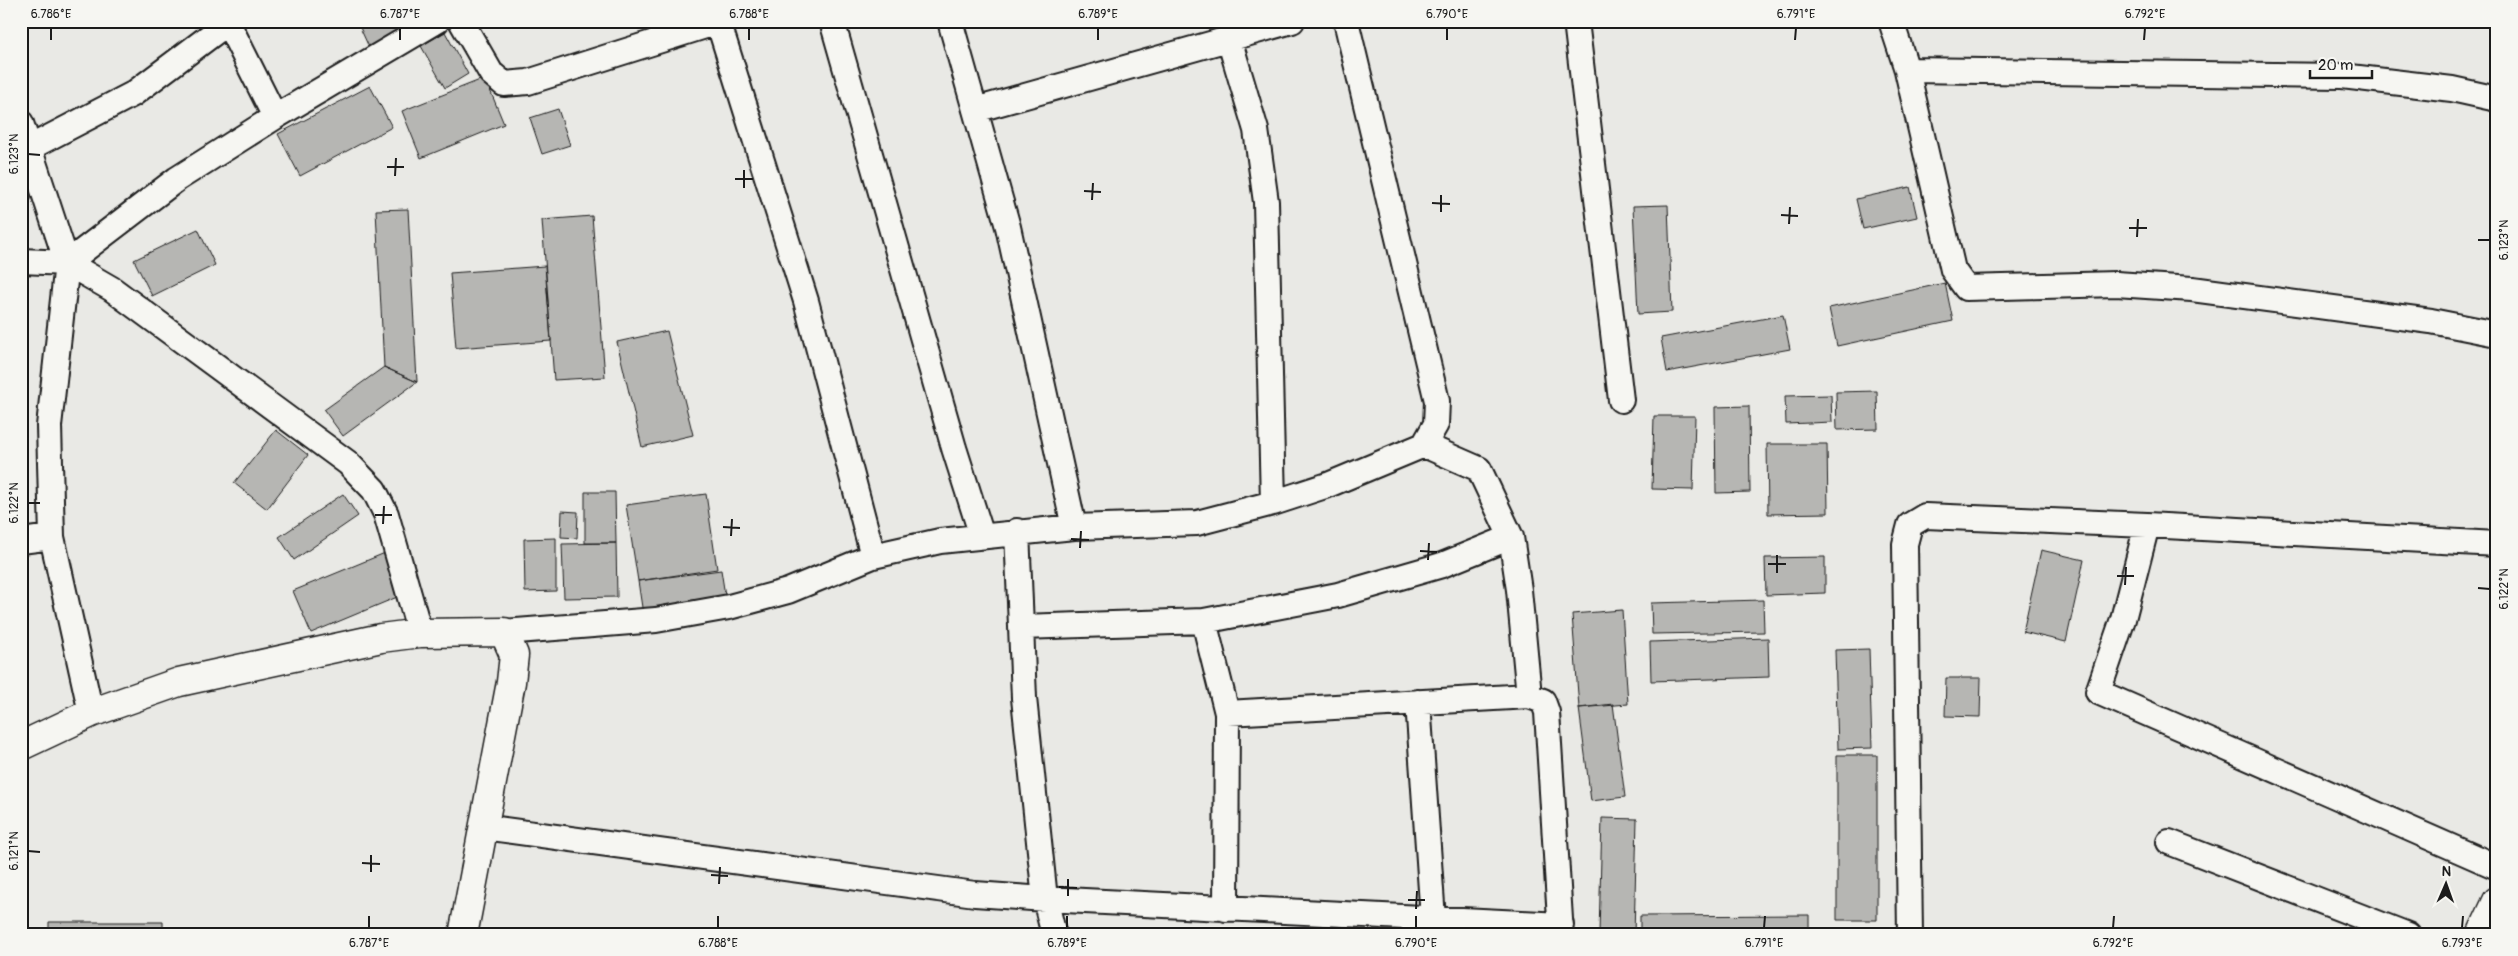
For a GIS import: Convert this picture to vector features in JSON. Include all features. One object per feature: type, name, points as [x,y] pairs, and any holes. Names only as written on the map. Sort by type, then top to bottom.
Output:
[{"type":"main road","points":[[21,746],[91,713],[179,682],[381,638],[420,632],[504,632],[514,655],[512,682],[464,935]]},
{"type":"main road","points":[[2482,935],[2497,901]]},
{"type":"street","points":[[67,263],[177,179],[436,21]]},
{"type":"street","points":[[461,21],[491,73],[504,84],[528,82],[718,22],[806,301],[873,556]]},
{"type":"street","points":[[832,21],[954,448],[982,536]]},
{"type":"street","points":[[950,21],[1008,227],[1074,527]]},
{"type":"street","points":[[975,110],[1292,21]]},
{"type":"street","points":[[504,632],[656,620],[729,607],[788,591],[873,556],[940,541],[1017,531],[1074,527],[1197,523],[1273,503],[1328,485],[1424,445],[1436,424],[1437,401],[1346,21]]},
{"type":"street","points":[[1576,21],[1621,400]]},
{"type":"street","points":[[1891,21],[1907,70],[1953,270],[1966,288],[2116,284],[2192,289],[2431,321],[2497,334]]},
{"type":"street","points":[[29,148],[133,94],[228,22],[275,118]]},
{"type":"street","points":[[1229,39],[1256,130],[1266,202],[1273,503]]},
{"type":"street","points":[[1907,70],[2342,76],[2452,89],[2497,99]]},
{"type":"street","points":[[21,123],[67,263],[49,426],[52,537],[91,713]]},
{"type":"street","points":[[21,261],[67,263],[112,289],[348,463],[374,490],[386,514],[420,632]]},
{"type":"street","points":[[1424,445],[1479,469],[1511,537],[1520,590],[1529,696]]},
{"type":"street","points":[[1910,935],[1905,544],[1910,525],[1925,516],[2147,525],[2497,544]]},
{"type":"street","points":[[2147,525],[2123,619],[2098,692],[2497,866]]},
{"type":"street","points":[[1017,531],[1024,698],[1045,899],[1054,935]]},
{"type":"street","points":[[21,541],[52,537]]},
{"type":"street","points":[[1021,627],[1204,620],[1338,595],[1442,565],[1511,537]]},
{"type":"street","points":[[1204,620],[1227,713],[1226,908]]},
{"type":"street","points":[[483,827],[965,893],[1045,899],[1433,919],[1561,930],[1547,712],[1543,701],[1529,696],[1227,713]]},
{"type":"street","points":[[1418,702],[1433,919]]},
{"type":"street","points":[[2169,842],[2408,935]]},
{"type":"building","points":[[357,21],[438,21],[373,56]]},
{"type":"building","points":[[445,32],[468,74],[445,88],[421,46]]},
{"type":"building","points":[[485,78],[504,124],[421,158],[402,111]]},
{"type":"building","points":[[370,86],[392,127],[300,176],[278,134]]},
{"type":"building","points":[[558,109],[570,145],[542,154],[530,118]]},
{"type":"building","points":[[1910,187],[1917,217],[1863,229],[1856,199]]},
{"type":"building","points":[[1668,205],[1672,312],[1638,314],[1633,206]]},
{"type":"building","points":[[408,209],[417,382],[384,367],[376,210]]},
{"type":"building","points":[[592,216],[605,377],[554,380],[542,220]]},
{"type":"building","points":[[198,229],[215,265],[152,296],[134,260]]},
{"type":"building","points":[[545,266],[551,341],[456,348],[450,273]]},
{"type":"building","points":[[1945,283],[1953,321],[1837,346],[1829,308]]},
{"type":"building","points":[[1783,315],[1790,349],[1667,372],[1661,338]]},
{"type":"building","points":[[667,331],[693,435],[642,447],[617,342]]},
{"type":"building","points":[[384,367],[417,382],[343,436],[324,410]]},
{"type":"building","points":[[1877,391],[1878,429],[1837,430],[1836,392]]},
{"type":"building","points":[[1831,395],[1832,422],[1786,424],[1785,396]]},
{"type":"building","points":[[1749,406],[1750,492],[1716,493],[1715,407]]},
{"type":"building","points":[[1654,416],[1695,416],[1693,490],[1652,489]]},
{"type":"building","points":[[276,430],[308,455],[267,509],[234,483]]},
{"type":"building","points":[[1767,444],[1827,444],[1828,513],[1768,514]]},
{"type":"building","points":[[585,492],[615,492],[616,543],[585,543]]},
{"type":"building","points":[[343,494],[358,516],[294,560],[279,537]]},
{"type":"building","points":[[706,494],[717,569],[638,581],[626,505]]},
{"type":"building","points":[[562,511],[578,512],[577,538],[561,537]]},
{"type":"building","points":[[556,538],[556,591],[525,592],[524,539]]},
{"type":"building","points":[[616,543],[617,597],[564,598],[562,544]]},
{"type":"building","points":[[2041,550],[2084,560],[2066,642],[2023,632]]},
{"type":"building","points":[[385,553],[402,595],[311,633],[293,591]]},
{"type":"building","points":[[1825,557],[1825,593],[1766,595],[1765,558]]},
{"type":"building","points":[[721,570],[726,602],[643,614],[638,581]]},
{"type":"building","points":[[1763,600],[1764,632],[1652,634],[1651,603]]},
{"type":"building","points":[[1622,610],[1628,704],[1579,708],[1572,614]]},
{"type":"building","points":[[1768,638],[1769,677],[1651,681],[1650,642]]},
{"type":"building","points":[[1869,649],[1872,748],[1838,749],[1835,650]]},
{"type":"building","points":[[1946,678],[1981,678],[1980,717],[1945,716]]},
{"type":"building","points":[[1613,704],[1625,797],[1591,801],[1579,708]]},
{"type":"building","points":[[1837,755],[1877,755],[1877,920],[1837,920]]},
{"type":"building","points":[[1602,818],[1637,819],[1634,935],[1599,934]]},
{"type":"building","points":[[1809,915],[1809,935],[1640,935],[1640,916]]},
{"type":"building","points":[[49,922],[163,922],[163,935],[49,935]]}]
